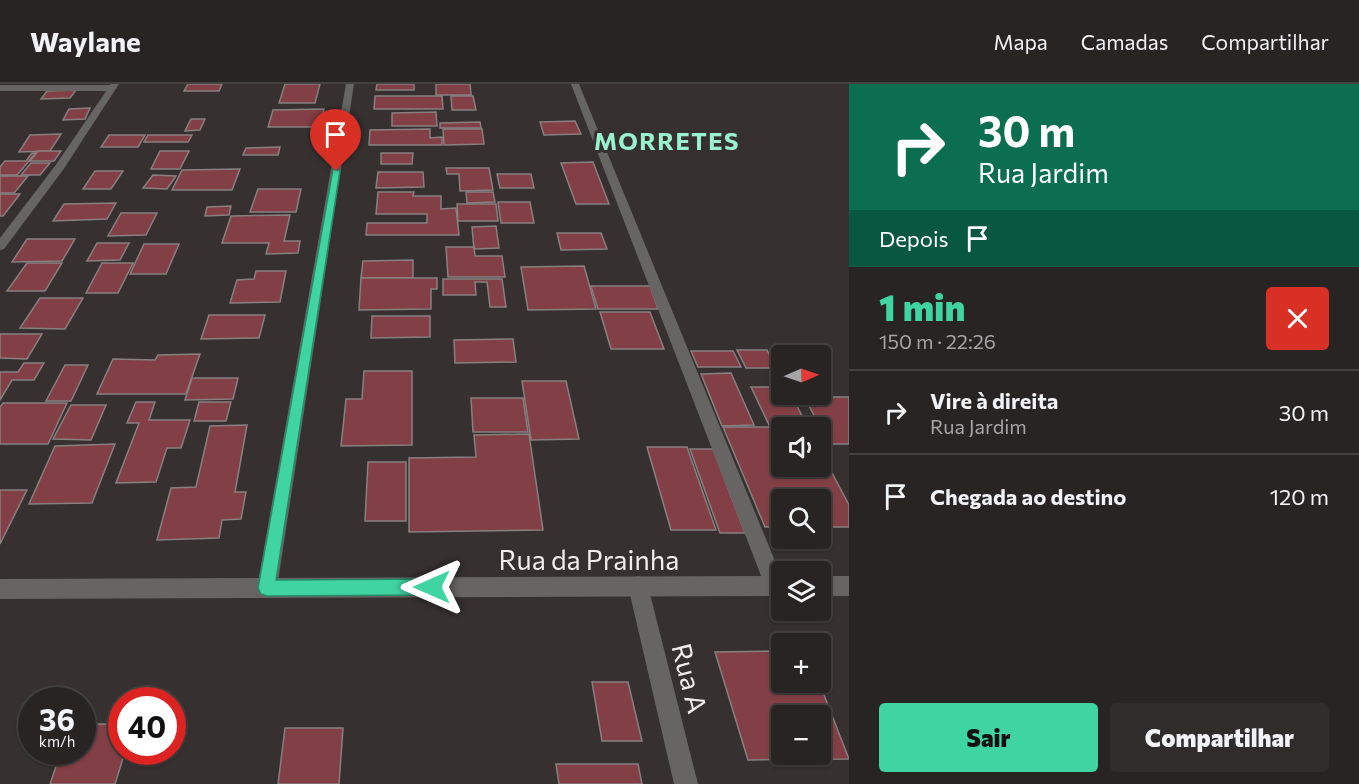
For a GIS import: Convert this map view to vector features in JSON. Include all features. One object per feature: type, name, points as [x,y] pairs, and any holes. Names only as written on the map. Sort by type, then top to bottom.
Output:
[{"type":"street","points":[[267,588],[350,84]]},
{"type":"street","points":[[575,84],[771,569]]},
{"type":"street","points":[[0,88],[114,86]]},
{"type":"street","points":[[0,246],[59,168],[114,86]]},
{"type":"street","points":[[831,586],[849,585]]},
{"type":"street","name":"Rua A","points":[[638,586],[686,784]]},
{"type":"street","name":"Rua da Prainha","points":[[0,589],[771,586]]},
{"type":"building","points":[[188,84],[222,84],[219,91],[184,91]]},
{"type":"building","points":[[285,84],[320,84],[315,103],[279,103]]},
{"type":"building","points":[[377,84],[414,84],[414,90],[376,90]]},
{"type":"building","points":[[436,84],[470,84],[471,95],[436,95]]},
{"type":"building","points":[[76,90],[70,98],[41,99],[47,91]]},
{"type":"building","points":[[375,96],[442,96],[443,109],[374,109]]},
{"type":"building","points":[[451,96],[473,96],[476,110],[452,110]]},
{"type":"building","points":[[90,108],[85,119],[63,120],[69,109]]},
{"type":"building","points":[[324,109],[320,127],[268,127],[273,110]]},
{"type":"building","points":[[436,112],[437,126],[392,126],[392,113]]},
{"type":"building","points":[[191,119],[205,119],[200,130],[185,131]]},
{"type":"building","points":[[575,121],[581,134],[544,135],[540,122]]},
{"type":"building","points":[[480,122],[481,128],[440,128],[440,123]]},
{"type":"building","points":[[430,129],[430,138],[442,137],[442,145],[369,145],[370,130]]},
{"type":"building","points":[[443,129],[482,129],[484,144],[444,145]]},
{"type":"building","points":[[61,134],[50,151],[19,152],[30,135]]},
{"type":"building","points":[[109,135],[145,135],[138,147],[101,147]]},
{"type":"building","points":[[148,135],[192,135],[188,142],[144,142]]},
{"type":"building","points":[[280,147],[278,155],[243,155],[246,148]]},
{"type":"building","points":[[38,151],[61,151],[54,161],[30,161]]},
{"type":"building","points":[[160,151],[189,151],[180,169],[151,169]]},
{"type":"building","points":[[32,153],[36,153],[17,175],[0,175],[0,167],[5,161],[26,161]]},
{"type":"building","points":[[381,153],[413,153],[412,164],[381,164]]},
{"type":"building","points":[[593,162],[609,204],[576,204],[561,163]]},
{"type":"building","points":[[31,163],[50,163],[40,175],[21,175]]},
{"type":"building","points":[[446,168],[489,168],[493,190],[460,191],[459,174],[447,174]]},
{"type":"building","points":[[240,169],[232,190],[172,190],[182,170]]},
{"type":"building","points":[[95,171],[123,171],[111,189],[83,189]]},
{"type":"building","points":[[378,172],[423,172],[424,187],[376,188]]},
{"type":"building","points":[[497,174],[531,174],[534,188],[500,188]]},
{"type":"building","points":[[153,175],[176,176],[167,189],[143,188]]},
{"type":"building","points":[[0,176],[28,176],[14,193],[0,193]]},
{"type":"building","points":[[258,189],[301,189],[296,212],[250,212]]},
{"type":"building","points":[[378,192],[414,192],[413,196],[441,196],[441,209],[456,208],[459,235],[366,235],[367,223],[427,223],[427,214],[376,214]]},
{"type":"building","points":[[466,192],[493,192],[495,202],[467,203]]},
{"type":"building","points":[[0,194],[20,194],[3,216],[0,216]]},
{"type":"building","points":[[498,202],[530,202],[534,223],[501,223]]},
{"type":"building","points":[[116,203],[107,219],[53,221],[64,204]]},
{"type":"building","points":[[457,204],[496,204],[498,221],[458,221]]},
{"type":"building","points":[[231,206],[229,215],[205,216],[207,207]]},
{"type":"building","points":[[121,213],[157,213],[146,235],[108,236]]},
{"type":"building","points":[[290,215],[284,241],[300,241],[298,253],[266,254],[269,243],[222,243],[231,216]]},
{"type":"building","points":[[496,226],[499,248],[474,249],[472,227]]},
{"type":"building","points":[[557,233],[601,233],[607,249],[561,250]]},
{"type":"building","points":[[27,239],[75,239],[62,261],[12,262]]},
{"type":"building","points":[[97,243],[129,243],[120,260],[87,261]]},
{"type":"building","points":[[144,244],[179,244],[166,274],[130,274]]},
{"type":"building","points":[[446,247],[474,247],[475,256],[502,256],[505,277],[448,277]]},
{"type":"building","points":[[413,260],[413,278],[361,278],[363,261]]},
{"type":"building","points":[[27,263],[62,263],[45,291],[7,291]]},
{"type":"building","points":[[102,263],[133,263],[118,293],[86,293]]},
{"type":"building","points":[[584,266],[596,309],[528,310],[521,267]]},
{"type":"building","points":[[256,271],[286,271],[280,302],[230,303],[237,280],[254,279]]},
{"type":"building","points":[[361,278],[437,278],[437,289],[431,289],[431,309],[359,310]]},
{"type":"building","points":[[443,279],[502,279],[506,307],[490,307],[487,282],[475,282],[476,295],[443,295]]},
{"type":"building","points":[[591,286],[650,286],[658,309],[598,309]]},
{"type":"building","points":[[40,298],[83,298],[65,329],[20,328]]},
{"type":"building","points":[[600,312],[650,312],[664,349],[611,349]]},
{"type":"building","points":[[209,315],[265,315],[259,338],[201,339]]},
{"type":"building","points":[[372,316],[430,316],[430,337],[371,338]]},
{"type":"building","points":[[0,334],[42,334],[27,359],[0,358]]},
{"type":"building","points":[[513,339],[516,362],[455,363],[454,340]]},
{"type":"building","points":[[737,350],[767,350],[771,358],[771,368],[746,368]]},
{"type":"building","points":[[691,351],[733,351],[741,367],[698,367]]},
{"type":"building","points":[[200,354],[186,394],[97,394],[113,359],[155,360],[158,355]]},
{"type":"building","points":[[24,363],[44,363],[34,380],[12,380],[0,400],[0,372],[18,372]]},
{"type":"building","points":[[65,365],[88,365],[71,401],[46,401]]},
{"type":"building","points":[[364,371],[412,371],[412,445],[341,446],[346,399],[362,399]]},
{"type":"building","points":[[731,373],[754,425],[722,426],[701,374]]},
{"type":"building","points":[[192,378],[238,378],[233,399],[185,400]]},
{"type":"building","points":[[522,381],[566,381],[579,439],[531,440]]},
{"type":"building","points":[[751,387],[771,387],[771,405],[796,405],[802,417],[771,417],[771,477],[831,477],[831,471],[849,505],[849,527],[831,527],[831,489],[771,489],[771,527],[765,527],[723,427],[770,427]]},
{"type":"building","points":[[831,397],[849,397],[849,444],[831,444],[831,417],[815,417],[808,405],[831,405]]},
{"type":"building","points":[[471,398],[523,398],[528,432],[473,432]]},
{"type":"building","points":[[136,402],[155,402],[149,420],[190,420],[181,448],[167,448],[156,482],[116,483],[139,423],[127,423]]},
{"type":"building","points":[[199,402],[231,402],[226,421],[194,421]]},
{"type":"building","points":[[3,403],[67,403],[48,444],[0,444],[0,407]]},
{"type":"building","points":[[71,405],[106,405],[91,440],[53,439]]},
{"type":"building","points":[[247,425],[235,492],[246,492],[241,519],[222,520],[219,538],[157,540],[171,488],[196,487],[210,426]]},
{"type":"building","points":[[529,434],[543,530],[409,532],[409,458],[476,457],[474,435]]},
{"type":"building","points":[[115,444],[92,503],[29,504],[55,446]]},
{"type":"building","points":[[647,447],[687,447],[716,530],[671,530]]},
{"type":"building","points":[[690,449],[713,449],[745,533],[720,533]]},
{"type":"building","points":[[368,462],[406,462],[406,521],[365,521]]},
{"type":"building","points":[[0,490],[27,490],[0,544]]},
{"type":"building","points":[[771,651],[771,693],[823,693],[828,705],[771,705],[771,760],[748,760],[715,652]]},
{"type":"building","points":[[592,682],[628,682],[642,741],[602,741]]},
{"type":"building","points":[[831,713],[849,759],[831,759]]},
{"type":"building","points":[[96,724],[108,724],[108,765],[121,765],[115,784],[50,784],[57,765],[96,765]]},
{"type":"building","points":[[285,728],[343,728],[339,784],[278,784]]},
{"type":"building","points":[[556,764],[638,764],[642,784],[559,784]]},
{"type":"district","name":"MORRETES","points":[[667,140]]},
{"type":"route","points":[[336,171],[267,588],[432,587]]}]
